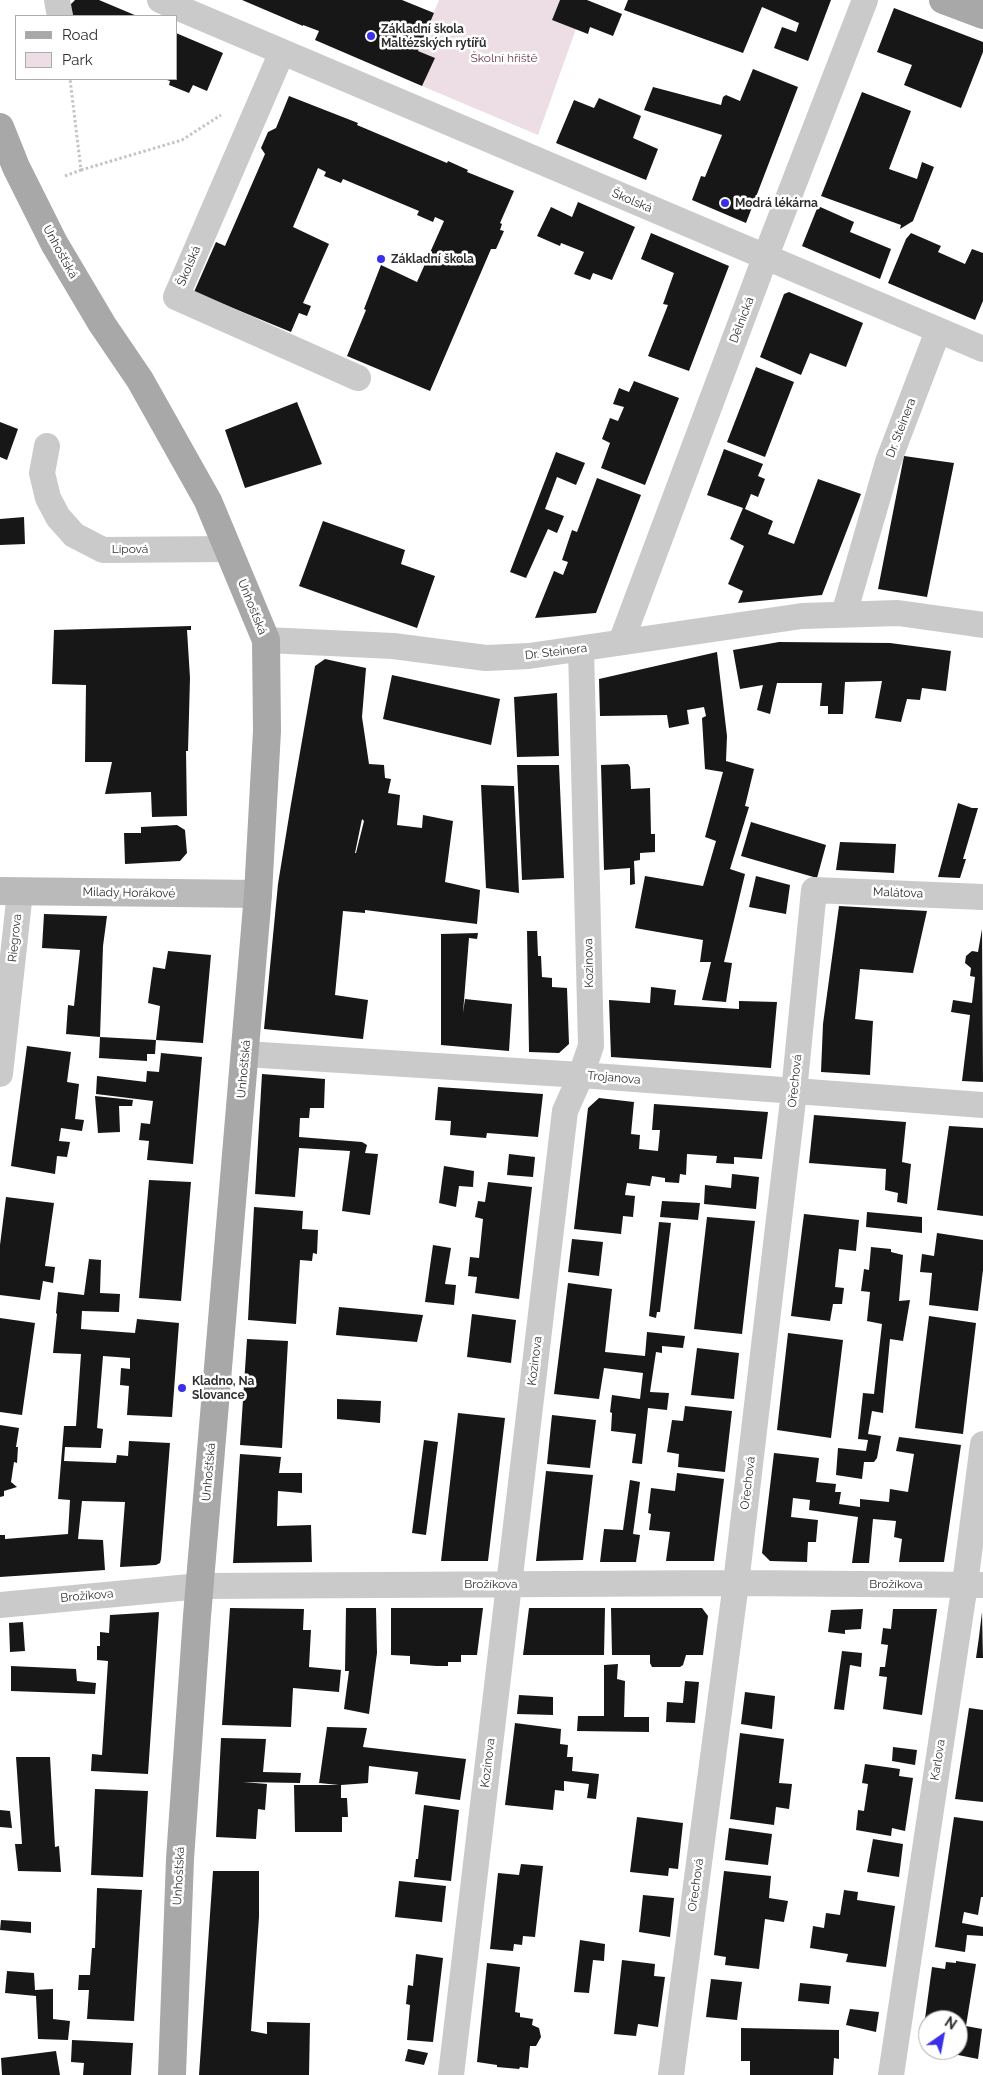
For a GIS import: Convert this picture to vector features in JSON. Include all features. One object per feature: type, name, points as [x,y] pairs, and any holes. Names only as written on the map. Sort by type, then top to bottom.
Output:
[{"type":"main road","points":[[943,0],[983,16]]},
{"type":"main road","name":"Unhošťská","points":[[0,127],[16,167],[54,243],[102,324],[140,380],[208,501],[266,640],[267,731],[258,894],[200,1586],[180,1859],[172,2075]]},
{"type":"main road","name":"Milady Horákové","points":[[10,891],[258,894]]},
{"type":"street","points":[[57,0],[60,15]]},
{"type":"street","name":"Školská","points":[[160,0],[983,350]]},
{"type":"street","name":"Dělnická","points":[[620,642],[865,0]]},
{"type":"street","name":"Školská","points":[[282,52],[176,297],[358,378]]},
{"type":"street","name":"Dr. Steinera","points":[[844,614],[888,462],[938,331]]},
{"type":"street","name":"Lipová","points":[[48,446],[42,473],[48,498],[58,517],[74,535],[103,550],[228,549]]},
{"type":"street","name":"Dr. Steinera","points":[[266,640],[393,646],[486,658],[529,656],[802,616],[898,613],[983,625]]},
{"type":"street","name":"Kozinova","points":[[451,2075],[565,1111],[591,1046],[581,649]]},
{"type":"street","name":"Malátova","points":[[814,890],[983,896]]},
{"type":"street","name":"Ořechová","points":[[670,2075],[736,1583],[794,1092],[814,890]]},
{"type":"street","name":"Riegrova","points":[[1,1060],[10,891]]},
{"type":"street","name":"Trojanova","points":[[245,1054],[581,1075],[983,1105]]},
{"type":"street","name":"Karlova","points":[[891,2075],[974,1584],[983,1444]]},
{"type":"street","name":"Brožíkova","points":[[0,1605],[200,1586],[736,1583],[974,1584]]},
{"type":"path","points":[[70,80],[81,170]]},
{"type":"path","points":[[65,176],[182,140],[227,112],[260,102]]},
{"type":"green space","name":"Školní hřiště","points":[[439,0],[560,0],[552,20],[576,29],[538,135],[422,86],[434,58],[418,51]]},
{"type":"building","points":[[75,0],[99,0],[135,15],[73,15],[70,5]]},
{"type":"building","name":"Základní škola Maltézských rytířů","points":[[242,0],[402,0],[434,13],[418,51],[435,58],[422,86],[315,40],[319,31]]},
{"type":"building","points":[[560,0],[587,0],[622,14],[613,36],[590,27],[588,34],[552,20]]},
{"type":"building","points":[[628,0],[831,0],[808,61],[774,48],[782,27],[796,32],[799,23],[762,7],[743,53],[624,10]]},
{"type":"building","points":[[894,8],[983,42],[983,52],[961,108],[904,85],[912,65],[877,52]]},
{"type":"building","points":[[178,34],[223,53],[207,91],[193,85],[189,93],[169,85],[170,81],[167,80],[178,80]]},
{"type":"building","points":[[753,69],[798,87],[746,223],[692,200],[701,176],[705,177],[722,135],[644,110],[653,87],[721,105],[723,97],[726,95],[740,101]]},
{"type":"building","points":[[862,92],[911,111],[889,169],[917,179],[922,162],[934,167],[913,221],[900,229],[901,225],[821,196]]},
{"type":"building","points":[[289,96],[358,123],[357,125],[447,163],[448,161],[468,170],[467,172],[514,191],[500,223],[502,224],[500,230],[504,231],[496,249],[491,249],[430,391],[347,356],[366,310],[364,309],[381,265],[417,282],[444,221],[435,217],[433,222],[417,215],[419,211],[343,179],[341,183],[324,176],[326,172],[318,168],[293,227],[329,244],[303,303],[311,306],[307,316],[299,313],[291,332],[194,292],[216,242],[225,246],[265,154],[261,148],[268,132],[276,128]]},
{"type":"building","points":[[599,98],[641,116],[633,138],[658,149],[646,180],[556,143],[574,100],[594,108]]},
{"type":"building","points":[[578,202],[635,227],[612,280],[593,273],[590,280],[574,274],[584,252],[561,243],[560,246],[537,236],[551,207],[572,217]]},
{"type":"building","points":[[818,206],[854,222],[850,232],[891,249],[880,279],[802,246]]},
{"type":"building","points":[[651,233],[729,266],[689,371],[648,356],[668,305],[663,304],[674,273],[641,259]]},
{"type":"building","points":[[911,233],[941,246],[938,252],[965,264],[972,249],[983,253],[983,301],[975,320],[888,283],[906,239]]},
{"type":"building","points":[[789,292],[863,323],[846,367],[810,353],[801,375],[760,357],[784,294]]},
{"type":"building","points":[[756,367],[794,382],[765,457],[727,442]]},
{"type":"building","points":[[634,381],[679,398],[645,485],[601,468],[610,443],[602,439],[610,418],[618,421],[624,407],[613,404],[619,388],[629,392]]},
{"type":"building","points":[[297,402],[322,464],[245,488],[225,430]]},
{"type":"building","points":[[0,422],[18,429],[7,460],[0,457]]},
{"type":"building","points":[[724,449],[763,464],[758,476],[765,479],[758,497],[751,494],[745,509],[773,521],[768,534],[794,544],[818,479],[861,494],[822,595],[738,603],[743,591],[728,584],[744,546],[730,539],[743,508],[707,495]]},
{"type":"building","points":[[556,452],[585,463],[576,485],[557,477],[545,509],[564,516],[557,533],[548,529],[526,578],[510,572]]},
{"type":"building","points":[[904,456],[954,463],[927,597],[878,589]]},
{"type":"building","points":[[597,478],[641,495],[596,613],[535,618],[554,571],[563,575],[568,562],[562,560],[572,530],[577,532]]},
{"type":"building","points":[[24,517],[25,544],[0,545],[0,519]]},
{"type":"building","points":[[323,521],[405,550],[401,564],[435,576],[417,628],[299,586]]},
{"type":"building","points":[[191,626],[191,630],[187,630],[190,678],[188,751],[186,751],[187,816],[152,817],[151,792],[105,794],[112,762],[85,762],[86,685],[52,684],[54,630]]},
{"type":"building","points":[[779,642],[890,643],[951,651],[946,691],[922,688],[920,700],[907,699],[901,722],[875,718],[882,681],[845,682],[843,714],[828,714],[828,706],[820,706],[822,683],[777,683],[770,714],[757,710],[763,685],[740,689],[733,650]]},
{"type":"building","points":[[717,652],[727,736],[726,761],[754,769],[745,806],[749,807],[730,869],[745,874],[724,962],[732,963],[726,1002],[702,1000],[711,962],[700,962],[703,940],[635,928],[645,876],[703,886],[716,841],[705,837],[723,772],[705,769],[702,718],[706,716],[704,707],[687,710],[689,724],[669,728],[667,715],[600,716],[599,679]]},
{"type":"building","points":[[325,659],[366,668],[362,717],[369,764],[384,765],[385,778],[391,779],[388,793],[400,795],[397,825],[422,828],[423,815],[453,821],[445,882],[480,890],[477,924],[365,910],[365,913],[343,911],[335,995],[368,1000],[363,1039],[264,1029],[278,884],[315,666]],"holes":[[[362,819],[364,821],[356,853],[355,853]]]},
{"type":"building","points":[[392,675],[500,699],[491,745],[383,719]]},
{"type":"building","points":[[557,693],[559,756],[517,757],[514,697]]},
{"type":"building","points":[[628,764],[630,767],[631,789],[650,788],[651,834],[655,834],[655,852],[640,853],[640,860],[634,861],[635,884],[630,885],[630,868],[604,870],[601,765]]},
{"type":"building","points":[[517,765],[559,765],[564,878],[522,880]]},
{"type":"building","points":[[481,785],[514,786],[519,893],[486,888]]},
{"type":"building","points":[[958,803],[978,808],[963,859],[966,859],[960,878],[938,877]]},
{"type":"building","points":[[751,822],[826,845],[817,878],[741,856]]},
{"type":"building","points":[[177,825],[185,830],[187,853],[180,861],[125,864],[124,833],[141,833],[141,827]]},
{"type":"building","points":[[840,842],[896,844],[894,873],[836,870]]},
{"type":"building","points":[[756,876],[790,885],[786,914],[749,907]]},
{"type":"building","points":[[839,906],[927,911],[913,973],[860,969],[855,1019],[873,1021],[870,1075],[821,1072],[823,1024]]},
{"type":"building","points":[[44,914],[107,916],[103,946],[100,1037],[66,1034],[68,1005],[74,1006],[80,950],[42,948]]},
{"type":"building","points":[[982,929],[983,1082],[962,1081],[970,1015],[951,1012],[953,1000],[972,1003],[975,977],[970,976],[971,968],[965,963],[966,956],[972,951],[978,952]]},
{"type":"building","points":[[527,931],[537,931],[538,956],[541,956],[542,977],[552,978],[552,987],[567,988],[569,1044],[559,1053],[529,1052]]},
{"type":"building","points":[[478,933],[477,939],[469,938],[463,1013],[465,999],[512,1004],[509,1051],[441,1045],[441,934]]},
{"type":"building","points":[[168,951],[211,955],[203,1043],[156,1040],[160,1006],[148,1003],[153,967],[165,969]]},
{"type":"building","points":[[651,987],[676,990],[674,1005],[739,1009],[739,1001],[777,1002],[771,1068],[611,1057],[609,1000],[650,1003]]},
{"type":"building","points":[[100,1037],[156,1040],[155,1054],[147,1054],[147,1061],[99,1058]]},
{"type":"building","points":[[27,1046],[71,1052],[67,1082],[79,1084],[75,1119],[84,1120],[82,1131],[61,1128],[59,1141],[70,1142],[67,1157],[57,1156],[55,1174],[11,1166]]},
{"type":"building","points":[[161,1053],[202,1057],[193,1164],[147,1160],[149,1141],[139,1140],[141,1123],[150,1124],[153,1101],[96,1094],[97,1076],[146,1082],[147,1071],[159,1072]]},
{"type":"building","points":[[262,1074],[325,1079],[324,1108],[310,1108],[309,1118],[300,1118],[299,1137],[362,1142],[367,1145],[365,1153],[378,1154],[370,1215],[342,1211],[350,1151],[299,1148],[295,1197],[255,1194]]},
{"type":"building","points":[[438,1087],[543,1094],[538,1137],[487,1133],[486,1138],[450,1135],[451,1121],[435,1120]]},
{"type":"building","points":[[95,1096],[133,1100],[132,1106],[119,1106],[120,1132],[98,1133]]},
{"type":"building","points":[[599,1098],[634,1102],[631,1134],[640,1135],[639,1149],[658,1151],[660,1130],[652,1130],[654,1104],[768,1112],[762,1159],[734,1157],[734,1164],[716,1163],[717,1156],[687,1154],[686,1175],[680,1174],[679,1183],[665,1182],[665,1178],[652,1176],[650,1186],[627,1183],[625,1195],[635,1196],[633,1217],[623,1216],[621,1234],[574,1229],[588,1108]]},
{"type":"building","points":[[814,1115],[906,1122],[902,1162],[911,1164],[907,1204],[897,1202],[898,1193],[885,1190],[886,1169],[809,1163]]},
{"type":"building","points":[[949,1126],[983,1128],[983,1216],[937,1210]]},
{"type":"building","points":[[509,1154],[535,1157],[533,1177],[507,1175]]},
{"type":"building","points":[[444,1166],[474,1171],[473,1187],[459,1186],[456,1207],[439,1203]]},
{"type":"building","points":[[732,1174],[759,1177],[756,1209],[704,1204],[705,1185],[731,1188]]},
{"type":"building","points":[[149,1180],[191,1182],[181,1301],[139,1298]]},
{"type":"building","points":[[488,1182],[532,1187],[519,1299],[475,1293],[477,1277],[468,1276],[470,1257],[479,1258],[483,1219],[475,1217],[478,1201],[485,1202]]},
{"type":"building","points":[[6,1197],[54,1203],[45,1266],[55,1267],[53,1283],[43,1281],[40,1300],[0,1295],[0,1245]]},
{"type":"building","points":[[662,1201],[700,1203],[698,1220],[660,1217]]},
{"type":"building","points":[[254,1207],[303,1211],[302,1229],[318,1230],[317,1254],[313,1253],[312,1261],[300,1260],[296,1324],[248,1320]]},
{"type":"building","points":[[867,1212],[922,1217],[922,1233],[866,1227]]},
{"type":"building","points":[[804,1214],[859,1220],[856,1251],[839,1249],[835,1287],[844,1288],[842,1304],[833,1304],[830,1321],[791,1316]]},
{"type":"building","points":[[707,1217],[755,1221],[742,1334],[694,1329]]},
{"type":"building","points":[[659,1222],[671,1223],[660,1312],[657,1312],[656,1318],[649,1316]]},
{"type":"building","points":[[937,1233],[983,1240],[983,1270],[978,1311],[929,1305],[932,1273],[920,1272],[922,1254],[934,1256]]},
{"type":"building","points":[[572,1239],[603,1242],[599,1276],[568,1272]]},
{"type":"building","points":[[433,1245],[451,1248],[445,1284],[456,1285],[454,1305],[425,1302]]},
{"type":"building","points":[[871,1247],[891,1249],[891,1252],[903,1255],[899,1301],[910,1300],[903,1341],[890,1339],[883,1413],[872,1411],[868,1434],[881,1436],[877,1458],[874,1462],[864,1462],[862,1479],[836,1475],[838,1448],[866,1451],[868,1440],[858,1439],[863,1393],[874,1394],[882,1324],[867,1321],[870,1292],[861,1291],[864,1269],[869,1270]]},
{"type":"building","points":[[89,1259],[101,1260],[100,1293],[120,1294],[119,1312],[82,1311],[81,1329],[135,1333],[137,1319],[179,1323],[172,1417],[127,1415],[129,1386],[120,1385],[121,1368],[130,1369],[130,1358],[103,1356],[97,1428],[103,1429],[101,1448],[65,1447],[64,1461],[116,1463],[117,1455],[128,1456],[129,1441],[170,1443],[160,1563],[156,1565],[120,1567],[125,1502],[82,1501],[78,1539],[103,1540],[105,1570],[0,1577],[0,1535],[5,1535],[5,1539],[68,1534],[70,1500],[58,1499],[64,1426],[76,1426],[81,1354],[53,1353],[56,1313],[58,1292],[84,1295]]},
{"type":"building","points":[[568,1283],[612,1289],[605,1352],[645,1356],[647,1332],[685,1336],[683,1348],[662,1346],[662,1353],[656,1352],[650,1392],[669,1393],[667,1410],[648,1408],[642,1464],[632,1463],[636,1434],[611,1431],[612,1413],[610,1412],[612,1395],[640,1399],[643,1373],[604,1368],[599,1399],[554,1394]]},
{"type":"building","points":[[339,1307],[423,1315],[417,1342],[336,1335]]},
{"type":"building","points":[[472,1314],[516,1320],[511,1363],[467,1357]]},
{"type":"building","points":[[929,1316],[976,1323],[963,1434],[915,1428]]},
{"type":"building","points":[[0,1318],[35,1323],[22,1415],[0,1412]]},
{"type":"building","points":[[788,1333],[843,1340],[831,1438],[777,1430]]},
{"type":"building","points":[[247,1339],[288,1341],[282,1448],[240,1445]]},
{"type":"building","points":[[697,1348],[739,1353],[734,1399],[691,1395]]},
{"type":"building","points":[[337,1399],[381,1401],[380,1423],[337,1419]]},
{"type":"building","points":[[685,1406],[732,1411],[725,1472],[678,1467],[679,1454],[667,1452],[672,1420],[683,1421]]},
{"type":"building","points":[[458,1413],[505,1418],[488,1561],[441,1561]]},
{"type":"building","points":[[552,1415],[596,1420],[590,1468],[547,1464]]},
{"type":"building","points":[[0,1425],[19,1428],[16,1447],[18,1447],[17,1463],[14,1462],[11,1482],[17,1487],[4,1491],[4,1496],[0,1497]]},
{"type":"building","points":[[899,1437],[961,1445],[944,1562],[899,1562],[902,1539],[894,1537],[896,1521],[873,1519],[869,1563],[852,1563],[858,1517],[809,1510],[810,1500],[793,1498],[791,1517],[818,1520],[816,1542],[808,1542],[807,1562],[770,1561],[762,1553],[774,1453],[819,1458],[816,1482],[836,1484],[835,1492],[841,1492],[839,1504],[860,1507],[860,1499],[889,1502],[890,1489],[908,1492],[914,1454],[896,1451]]},
{"type":"building","points":[[424,1440],[438,1442],[426,1535],[412,1533]]},
{"type":"building","points":[[240,1454],[281,1457],[279,1473],[302,1473],[302,1493],[278,1491],[277,1526],[311,1525],[312,1562],[233,1563]]},
{"type":"building","points":[[546,1471],[593,1475],[583,1560],[536,1561]]},
{"type":"building","points":[[677,1473],[724,1479],[714,1561],[666,1561],[670,1532],[649,1530],[651,1514],[648,1513],[651,1488],[675,1491]]},
{"type":"building","points":[[630,1480],[640,1482],[633,1534],[640,1535],[636,1562],[600,1562],[604,1529],[623,1530]]},
{"type":"building","points":[[230,1608],[304,1609],[303,1630],[311,1630],[309,1667],[341,1670],[339,1692],[293,1688],[291,1727],[222,1725]]},
{"type":"building","points":[[346,1608],[376,1608],[377,1653],[369,1714],[344,1709],[349,1671],[345,1671]]},
{"type":"building","points":[[391,1608],[483,1608],[477,1655],[461,1655],[461,1662],[448,1662],[448,1666],[436,1666],[410,1664],[410,1656],[391,1655]]},
{"type":"building","points":[[529,1608],[605,1608],[604,1655],[523,1655]]},
{"type":"building","points":[[611,1608],[702,1608],[708,1616],[703,1655],[686,1655],[683,1665],[680,1667],[652,1667],[650,1655],[612,1655]]},
{"type":"building","points":[[863,1609],[861,1629],[845,1630],[845,1634],[828,1632],[831,1610]]},
{"type":"building","points":[[893,1609],[937,1609],[922,1715],[883,1709],[887,1677],[879,1676],[880,1667],[885,1667],[888,1645],[881,1644],[883,1628],[891,1629]]},
{"type":"building","points":[[159,1612],[148,1774],[91,1771],[92,1754],[102,1755],[108,1661],[97,1660],[100,1632],[109,1633],[110,1615]]},
{"type":"building","points":[[982,1612],[983,1658],[976,1658],[979,1637]]},
{"type":"building","points":[[23,1622],[25,1651],[10,1652],[9,1623]]},
{"type":"building","points":[[842,1651],[862,1653],[861,1667],[850,1665],[844,1710],[834,1709]]},
{"type":"building","points":[[618,1664],[617,1679],[625,1681],[624,1717],[649,1717],[649,1732],[577,1731],[578,1716],[604,1716],[604,1665]]},
{"type":"building","points":[[11,1666],[76,1669],[77,1681],[96,1683],[95,1694],[11,1691]]},
{"type":"building","points":[[685,1681],[699,1682],[695,1723],[666,1722],[667,1702],[683,1703]]},
{"type":"building","points":[[745,1692],[775,1696],[772,1729],[741,1724]]},
{"type":"building","points":[[519,1695],[553,1697],[553,1715],[517,1714]]},
{"type":"building","points":[[969,1708],[983,1710],[983,1802],[955,1799]]},
{"type":"building","points":[[515,1723],[561,1729],[560,1744],[568,1745],[567,1757],[573,1757],[572,1771],[599,1774],[596,1799],[587,1798],[589,1784],[564,1781],[564,1791],[555,1790],[553,1810],[505,1805]]},
{"type":"building","points":[[327,1727],[367,1728],[363,1747],[466,1759],[460,1800],[415,1794],[418,1772],[369,1766],[368,1783],[341,1785],[341,1798],[347,1798],[348,1817],[342,1817],[342,1832],[295,1832],[294,1785],[339,1785],[319,1783]]},
{"type":"building","points":[[740,1733],[784,1739],[779,1783],[792,1784],[789,1809],[776,1807],[774,1825],[730,1819]]},
{"type":"building","points":[[221,1738],[266,1739],[263,1772],[301,1773],[300,1783],[243,1782],[267,1784],[265,1810],[258,1809],[256,1839],[216,1837]]},
{"type":"building","points":[[893,1747],[917,1750],[915,1765],[892,1761]]},
{"type":"building","points":[[16,1757],[50,1757],[55,1847],[59,1846],[61,1872],[18,1871],[15,1844],[22,1844]]},
{"type":"building","points":[[865,1764],[900,1769],[899,1776],[913,1778],[905,1831],[892,1828],[891,1836],[856,1830],[858,1810],[864,1811],[868,1784],[862,1783]]},
{"type":"building","points":[[95,1789],[148,1791],[143,1877],[91,1875]]},
{"type":"building","points":[[424,1805],[459,1810],[451,1881],[414,1877]]},
{"type":"building","points":[[0,1810],[10,1811],[12,1828],[0,1827]]},
{"type":"building","points":[[637,1817],[683,1823],[678,1869],[669,1868],[668,1876],[630,1872]]},
{"type":"building","points":[[954,1817],[983,1821],[983,1897],[981,1897],[978,1915],[964,1912],[962,1923],[983,1927],[983,1936],[967,1935],[965,1952],[935,1947]]},
{"type":"building","points":[[729,1828],[772,1834],[768,1865],[725,1860]]},
{"type":"building","points":[[873,1839],[903,1844],[899,1877],[867,1872]]},
{"type":"building","points":[[521,1864],[543,1866],[535,1937],[523,1936],[522,1945],[514,1944],[513,1951],[490,1949],[498,1873],[519,1875]]},
{"type":"building","points":[[213,1871],[259,1871],[259,1917],[251,2031],[267,2034],[267,2022],[310,2023],[309,2075],[199,2075]]},
{"type":"building","points":[[724,1871],[771,1876],[769,1898],[788,1901],[784,1922],[765,1919],[759,1969],[725,1965],[726,1957],[714,1955]]},
{"type":"building","points":[[399,1881],[446,1886],[442,1922],[395,1917]]},
{"type":"building","points":[[97,1888],[142,1890],[134,2021],[87,2019],[89,1990],[78,1990],[79,1975],[90,1975],[92,1948],[95,1948]]},
{"type":"building","points":[[844,1890],[858,1892],[857,1900],[895,1906],[886,1967],[846,1962],[848,1954],[810,1948],[813,1926],[824,1928],[826,1913],[840,1915]]},
{"type":"building","points":[[643,1895],[674,1898],[670,1937],[639,1932]]},
{"type":"building","points":[[1,1920],[31,1922],[31,1933],[0,1930]]},
{"type":"building","points":[[580,1940],[605,1944],[604,1961],[593,1960],[589,1993],[574,1992]]},
{"type":"building","points":[[416,1954],[443,1958],[433,2042],[407,2040],[410,2005],[406,2004],[408,1985],[413,1986]]},
{"type":"building","points":[[622,1960],[655,1964],[654,1976],[665,1977],[658,2027],[638,2024],[636,2036],[614,2034]]},
{"type":"building","points":[[956,1961],[976,1964],[968,2014],[968,2010],[926,2010],[932,1967],[945,1969],[946,1962],[956,1963]]},
{"type":"building","points":[[487,1963],[520,1967],[515,2012],[520,2013],[520,2017],[533,2019],[532,2025],[539,2028],[541,2037],[536,2046],[530,2046],[528,2068],[497,2067],[497,2065],[477,2062]]},
{"type":"building","points":[[7,1971],[34,1973],[35,1990],[53,1989],[53,2019],[70,2021],[68,2040],[38,2039],[36,1996],[5,1993]]},
{"type":"building","points":[[711,1979],[742,1982],[737,2020],[706,2017]]},
{"type":"building","points":[[800,1983],[831,1986],[829,2004],[798,2001]]},
{"type":"building","points":[[850,2009],[879,2012],[876,2032],[846,2025]]},
{"type":"building","points":[[968,2026],[982,2029],[978,2059],[968,2057]]},
{"type":"building","points":[[741,2028],[839,2030],[839,2059],[834,2058],[833,2075],[750,2075],[750,2061],[741,2061]]},
{"type":"building","points":[[72,2040],[133,2043],[131,2075],[83,2075],[84,2063],[71,2062]]},
{"type":"building","points":[[408,2049],[428,2053],[424,2065],[405,2061]]},
{"type":"building","points":[[56,2051],[60,2075],[2,2075],[1,2058]]},
{"type":"place","name":"Základní škola Maltézských rytířů","points":[[371,36]]},
{"type":"place","name":"Modrá lékárna","points":[[725,203]]},
{"type":"place","name":"Základní škola","points":[[381,259]]},
{"type":"place","name":"Kladno, Na Slovance","points":[[182,1388]]}]
